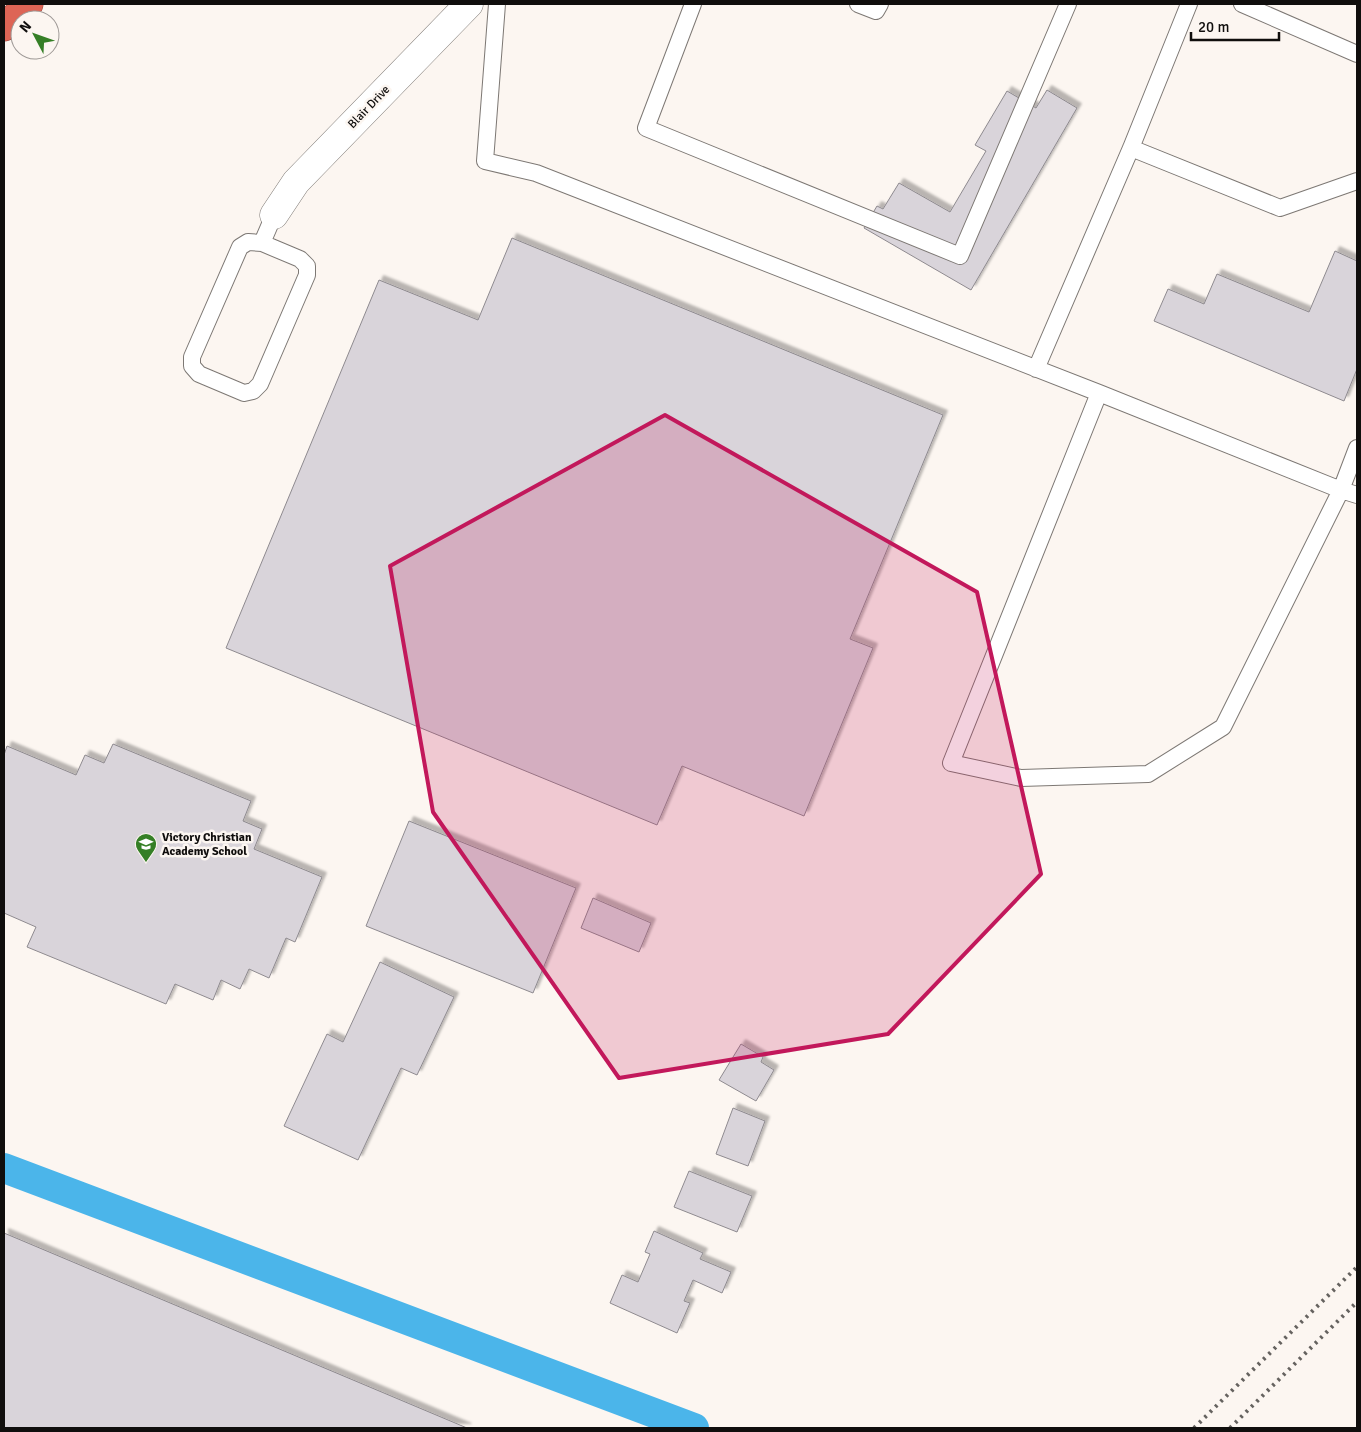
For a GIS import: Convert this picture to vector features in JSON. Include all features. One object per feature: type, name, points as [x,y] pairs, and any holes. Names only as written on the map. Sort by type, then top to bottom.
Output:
[{"type":"highway","points":[[4,27],[29,4]]},
{"type":"street","name":"Blair Drive","points":[[274,214],[296,182],[468,4]]},
{"type":"lane","points":[[497,4],[485,162],[536,173],[1357,495]]},
{"type":"lane","points":[[694,4],[646,128],[960,256],[1068,4]]},
{"type":"lane","points":[[858,4],[876,11],[880,4]]},
{"type":"lane","points":[[1036,369],[1131,148],[1189,4]]},
{"type":"lane","points":[[1242,4],[1357,54]]},
{"type":"lane","points":[[1131,148],[1280,208],[1357,181]]},
{"type":"lane","points":[[262,243],[274,214]]},
{"type":"lane","points":[[248,242],[262,243],[300,260],[307,266],[307,275],[260,384],[253,391],[244,393],[199,374],[192,366],[192,357],[240,246],[248,242]]},
{"type":"lane","points":[[1099,393],[951,763],[1021,778],[1148,774],[1223,727],[1341,490],[1357,448]]},
{"type":"highlighted area","points":[[665,415],[977,592],[1041,874],[888,1034],[619,1078],[433,812],[390,566]]},
{"type":"building","points":[[1047,90],[1077,108],[971,290],[864,228],[877,206],[883,209],[899,183],[950,212],[986,151],[975,145],[1007,91],[1036,108]]},
{"type":"building","points":[[512,238],[943,415],[850,639],[873,648],[804,816],[682,766],[657,825],[226,648],[379,280],[478,320]]},
{"type":"building","points":[[1335,251],[1357,261],[1357,369],[1344,401],[1154,321],[1168,289],[1204,304],[1217,274],[1309,312]]},
{"type":"building","name":"Victory Christian Academy School","points":[[113,744],[251,801],[243,821],[262,829],[254,849],[322,877],[295,942],[286,938],[269,978],[249,969],[240,989],[221,980],[213,1000],[175,984],[166,1004],[27,947],[36,927],[4,913],[4,755],[7,746],[76,775],[85,755],[104,763]]},
{"type":"building","points":[[409,821],[576,888],[533,993],[366,926]]},
{"type":"building","points":[[593,898],[651,923],[639,952],[581,928]]},
{"type":"building","points":[[380,962],[454,997],[417,1075],[401,1068],[358,1160],[284,1126],[327,1034],[343,1042]]},
{"type":"building","points":[[741,1044],[763,1057],[761,1062],[774,1070],[756,1101],[719,1080]]},
{"type":"building","points":[[733,1108],[765,1121],[748,1166],[716,1154]]},
{"type":"building","points":[[689,1171],[752,1196],[737,1232],[674,1207]]},
{"type":"building","points":[[654,1231],[703,1253],[700,1259],[731,1272],[722,1293],[693,1280],[684,1301],[690,1303],[677,1333],[610,1303],[622,1275],[638,1282],[650,1254],[645,1252]]},
{"type":"building","points":[[4,1233],[467,1428],[4,1428]]},
{"type":"waterway","points":[[4,1168],[694,1428]]},
{"type":"railway","points":[[1194,1428],[1357,1267]]},
{"type":"railway","points":[[1230,1428],[1357,1302]]},
{"type":"place","name":"Victory Christian Academy School","points":[[146,863]]}]
